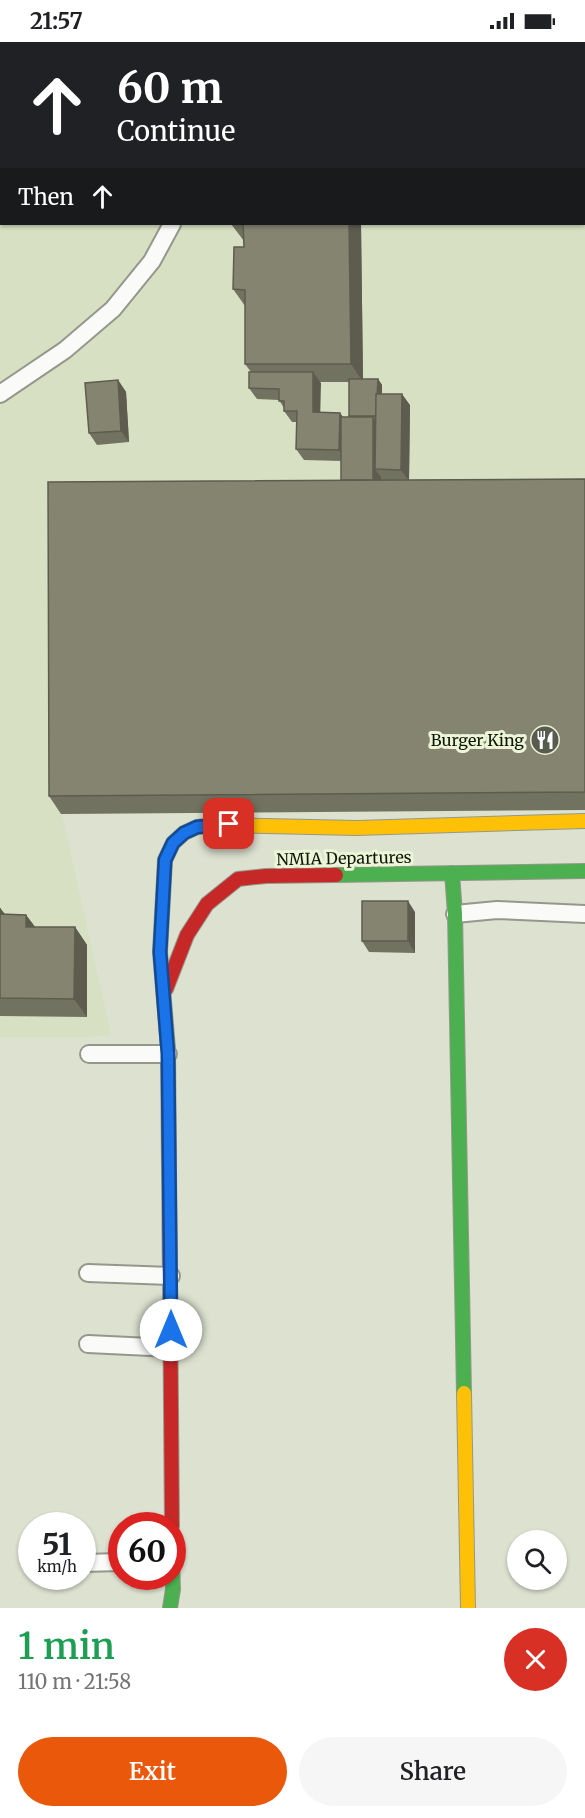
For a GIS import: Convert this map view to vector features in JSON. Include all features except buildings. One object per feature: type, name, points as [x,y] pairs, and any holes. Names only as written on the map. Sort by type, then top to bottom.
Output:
[{"type":"main road","name":"NMIA Departures","points":[[164,993],[160,952],[165,860],[173,843],[184,833],[197,827],[229,824],[357,828],[585,821]]},
{"type":"main road","name":"NMIA Departures","points":[[164,993],[187,935],[197,919],[207,904],[238,879],[267,876],[585,871]]},
{"type":"main road","points":[[452,873],[455,914],[468,1608]]},
{"type":"main road","points":[[164,993],[171,1276],[172,1512]]},
{"type":"main road","points":[[170,1608],[173,1590]]},
{"type":"lane","points":[[0,394],[65,350],[112,309],[152,261],[171,225]]},
{"type":"lane","points":[[455,914],[497,910],[585,914]]},
{"type":"lane","points":[[89,1054],[167,1047]]},
{"type":"lane","points":[[88,1273],[171,1276]]},
{"type":"lane","points":[[88,1344],[171,1348]]},
{"type":"shaded area","points":[[0,225],[585,225],[585,810],[62,814],[111,1035],[0,1037]]},
{"type":"traffic: fast","points":[[168,1049],[160,952],[165,860],[173,843],[184,833],[197,827],[217,825]]},
{"type":"traffic: fast","points":[[336,875],[585,871]]},
{"type":"traffic: fast","points":[[452,873],[455,914],[464,1393]]},
{"type":"traffic: fast","points":[[170,1608],[173,1590]]},
{"type":"traffic: slow","points":[[217,825],[357,828],[585,821]]},
{"type":"traffic: slow","points":[[464,1393],[468,1608]]},
{"type":"traffic: jam","points":[[166,989],[187,935],[207,904],[238,879],[266,876],[336,875]]},
{"type":"traffic: jam","points":[[168,1049],[172,1512]]},
{"type":"place","name":"Burger King","points":[[545,740]]},
{"type":"route","points":[[171,1330],[168,1054],[160,952],[165,860],[173,843],[184,833],[197,827],[229,824]]}]
